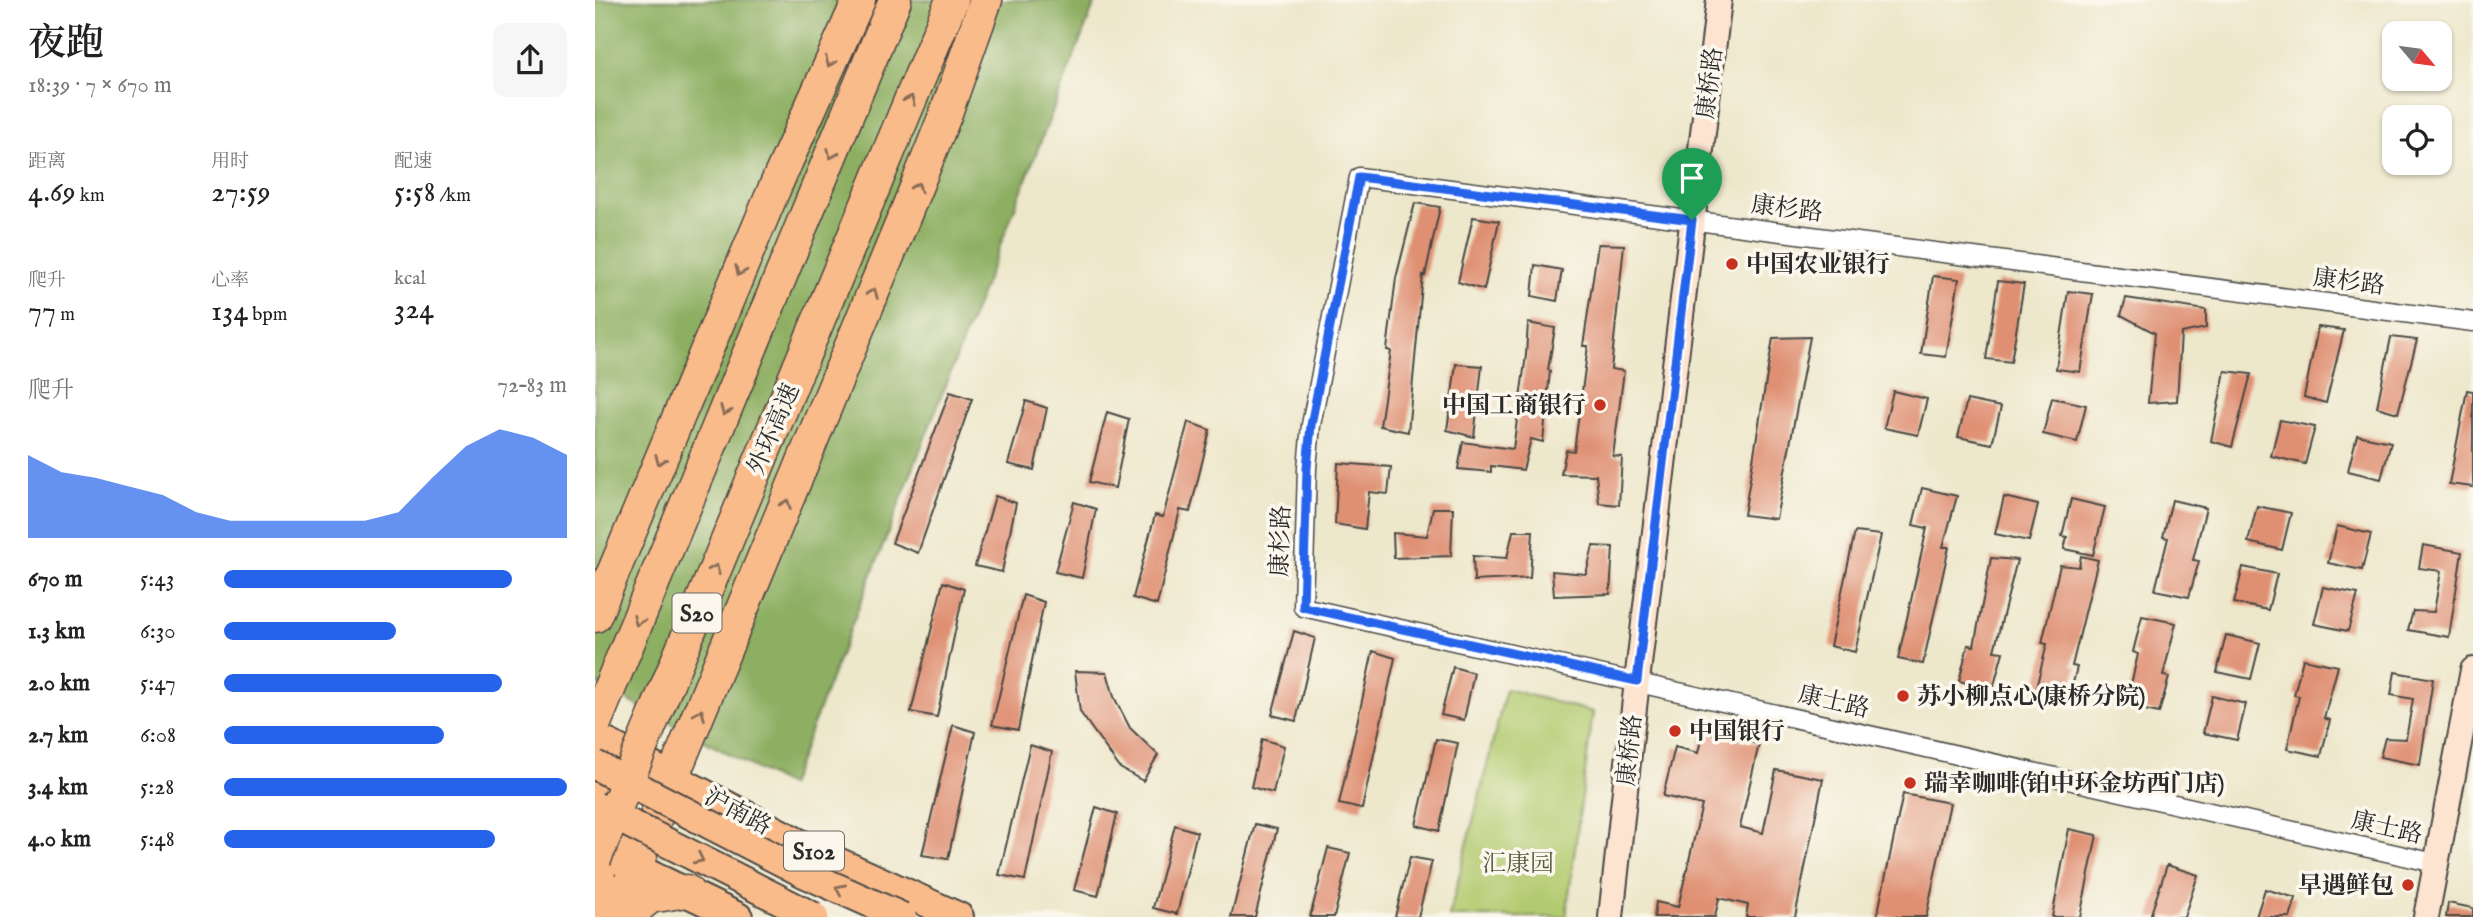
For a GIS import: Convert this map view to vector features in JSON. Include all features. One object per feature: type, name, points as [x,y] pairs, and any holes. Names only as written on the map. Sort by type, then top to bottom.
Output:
[{"type":"highway","points":[[595,617],[775,187],[859,0]]},
{"type":"highway","name":"外环高速","points":[[595,723],[895,0]]},
{"type":"highway","name":"外环高速","points":[[595,859],[952,0]]},
{"type":"highway","points":[[619,917],[635,868],[923,171],[986,0]]},
{"type":"highway","points":[[595,763],[618,837],[635,868]]},
{"type":"highway","points":[[595,859],[608,917]]},
{"type":"highway","points":[[626,917],[650,897],[687,891]]},
{"type":"main road","name":"康桥路","points":[[1611,917],[1719,0]]},
{"type":"main road","points":[[2425,917],[2473,670]]},
{"type":"main road","name":"沪南路","points":[[595,737],[818,853],[959,917]]},
{"type":"main road","points":[[595,763],[806,874],[902,917]]},
{"type":"main road","points":[[595,806],[814,917]]},
{"type":"main road","points":[[595,848],[738,917]]},
{"type":"street","name":"康杉路","points":[[1303,607],[1307,468],[1311,425],[1359,177],[2473,322]]},
{"type":"street","name":"康士路","points":[[1303,607],[2435,863]]},
{"type":"green space","points":[[595,0],[1096,0],[789,786],[595,683]]},
{"type":"green space","name":"汇康园","points":[[1506,689],[1593,712],[1566,917],[1449,917]]},
{"type":"building","points":[[1415,203],[1440,207],[1425,276],[1423,275],[1408,432],[1380,426],[1391,351],[1387,350],[1396,278]]},
{"type":"building","points":[[1473,217],[1499,221],[1484,290],[1458,282]]},
{"type":"building","points":[[1598,244],[1624,245],[1611,369],[1624,371],[1613,456],[1622,457],[1619,505],[1599,503],[1596,475],[1561,474],[1566,450],[1574,451],[1588,346],[1583,346]]},
{"type":"building","points":[[1535,265],[1562,270],[1557,301],[1532,296]]},
{"type":"building","points":[[1933,276],[1959,279],[1946,357],[1921,354]]},
{"type":"building","points":[[1998,281],[2024,284],[2011,362],[1986,359]]},
{"type":"building","points":[[2068,291],[2093,294],[2080,372],[2056,369]]},
{"type":"building","points":[[2126,298],[2206,310],[2206,328],[2181,333],[2177,401],[2148,403],[2155,333],[2121,315]]},
{"type":"building","points":[[1528,323],[1555,328],[1548,370],[1543,442],[1531,439],[1523,470],[1491,466],[1491,472],[1458,469],[1463,442],[1513,449]]},
{"type":"building","points":[[2318,327],[2344,330],[2326,403],[2304,397]]},
{"type":"building","points":[[1810,337],[1776,519],[1744,515],[1773,338]]},
{"type":"building","points":[[2391,337],[2417,340],[2398,413],[2377,407]]},
{"type":"building","points":[[1456,364],[1482,366],[1474,437],[1447,430]]},
{"type":"building","points":[[2225,371],[2251,374],[2232,447],[2211,441]]},
{"type":"building","points":[[2467,390],[2473,391],[2473,487],[2449,484]]},
{"type":"building","points":[[1893,391],[1927,399],[1918,435],[1884,428]]},
{"type":"building","points":[[950,392],[972,399],[918,553],[892,543]]},
{"type":"building","points":[[2052,398],[2086,405],[2077,442],[2043,434]]},
{"type":"building","points":[[1967,400],[2001,407],[1992,444],[1958,437]]},
{"type":"building","points":[[1026,401],[1047,408],[1034,470],[1008,464]]},
{"type":"building","points":[[1107,412],[1129,419],[1115,488],[1089,482]]},
{"type":"building","points":[[2280,420],[2315,427],[2305,464],[2271,456]]},
{"type":"building","points":[[1188,422],[1210,430],[1190,512],[1180,510],[1157,605],[1133,598],[1155,515],[1163,517]]},
{"type":"building","points":[[2357,435],[2391,442],[2381,479],[2348,471]]},
{"type":"building","points":[[1338,463],[1391,467],[1388,494],[1369,492],[1365,529],[1335,524]]},
{"type":"building","points":[[1922,488],[1957,496],[1943,547],[1949,547],[1923,664],[1898,659],[1927,528],[1913,525]]},
{"type":"building","points":[[995,496],[1016,503],[1002,572],[975,566]]},
{"type":"building","points":[[2004,497],[2038,505],[2029,541],[1995,534]]},
{"type":"building","points":[[2071,499],[2105,507],[2093,555],[2064,549],[2067,537],[2062,536]]},
{"type":"building","points":[[2172,500],[2206,508],[2193,560],[2199,561],[2189,597],[2155,590],[2168,538],[2163,537]]},
{"type":"building","points":[[1074,502],[1096,509],[1082,578],[1055,572]]},
{"type":"building","points":[[2257,506],[2291,513],[2282,550],[2248,542]]},
{"type":"building","points":[[1433,508],[1453,508],[1451,556],[1394,558],[1393,533],[1427,536]]},
{"type":"building","points":[[2337,526],[2371,534],[2362,570],[2328,563]]},
{"type":"building","points":[[1513,531],[1533,531],[1530,578],[1474,581],[1473,556],[1507,558]]},
{"type":"building","points":[[1855,532],[1881,535],[1855,652],[1830,646]]},
{"type":"building","points":[[2423,545],[2462,552],[2449,637],[2408,630],[2413,611],[2434,612],[2441,571],[2419,568]]},
{"type":"building","points":[[1593,546],[1613,547],[1610,594],[1554,596],[1552,571],[1586,574]]},
{"type":"building","points":[[2081,556],[2098,560],[2072,666],[2077,667],[2068,703],[2034,696],[2047,644],[2042,643],[2060,565],[2079,567]]},
{"type":"building","points":[[1991,558],[2017,560],[1994,651],[2003,652],[1993,689],[1959,681],[1968,645],[1974,646]]},
{"type":"building","points":[[2243,567],[2277,574],[2268,610],[2234,603]]},
{"type":"building","points":[[943,582],[964,589],[937,717],[911,712]]},
{"type":"building","points":[[2323,587],[2358,594],[2348,631],[2314,624]]},
{"type":"building","points":[[1023,595],[1044,602],[1018,730],[992,725]]},
{"type":"building","points":[[2142,616],[2176,623],[2163,676],[2169,677],[2159,713],[2126,706],[2138,654],[2133,652]]},
{"type":"building","points":[[1294,631],[1315,638],[1296,721],[1272,715]]},
{"type":"building","points":[[2226,635],[2260,643],[2251,679],[2217,672]]},
{"type":"building","points":[[1373,651],[1395,658],[1362,809],[1339,804]]},
{"type":"building","points":[[2303,659],[2338,666],[2324,718],[2330,720],[2321,756],[2287,749],[2299,696],[2294,695]]},
{"type":"building","points":[[1453,667],[1474,673],[1464,720],[1441,715]]},
{"type":"building","points":[[1075,671],[1107,672],[1114,697],[1130,728],[1158,755],[1143,781],[1120,768],[1080,712]]},
{"type":"building","points":[[2395,672],[2433,679],[2420,765],[2380,757],[2385,738],[2406,739],[2413,699],[2391,695]]},
{"type":"building","points":[[2212,696],[2246,704],[2237,740],[2203,733]]},
{"type":"building","points":[[953,725],[975,732],[948,859],[922,855]]},
{"type":"building","points":[[1703,731],[1759,744],[1740,827],[1763,833],[1776,770],[1823,779],[1795,917],[1746,917],[1748,905],[1719,898],[1715,917],[1654,917],[1656,902],[1678,907],[1702,805],[1663,796],[1675,747],[1698,753]]},
{"type":"building","points":[[1262,739],[1284,746],[1273,793],[1251,787]]},
{"type":"building","points":[[1436,739],[1458,743],[1439,831],[1416,825]]},
{"type":"building","points":[[1030,745],[1052,752],[1025,880],[999,875]]},
{"type":"building","points":[[1903,794],[1950,803],[1926,917],[1877,917]]},
{"type":"building","points":[[1096,807],[1117,814],[1098,896],[1074,890]]},
{"type":"building","points":[[1255,824],[1277,829],[1255,917],[1231,917]]},
{"type":"building","points":[[1175,825],[1197,832],[1177,914],[1153,908]]},
{"type":"building","points":[[2069,829],[2097,835],[2080,917],[2052,917]]},
{"type":"building","points":[[1328,848],[1350,853],[1334,917],[1310,917]]},
{"type":"building","points":[[1410,857],[1432,861],[1418,917],[1395,917]]},
{"type":"building","points":[[2167,865],[2198,875],[2184,917],[2150,917]]},
{"type":"building","points":[[2265,889],[2296,898],[2290,917],[2256,917]]},
{"type":"building","points":[[2448,903],[2473,908],[2473,917],[2446,917]]},
{"type":"place","name":"中国农业银行","points":[[1732,264]]},
{"type":"place","name":"中国工商银行","points":[[1600,405]]},
{"type":"place","name":"苏小柳点心(康桥分院)","points":[[1903,696]]},
{"type":"place","name":"中国银行","points":[[1675,731]]},
{"type":"place","name":"瑞幸咖啡(铂中环金坊西门店)","points":[[1910,783]]},
{"type":"place","name":"早遇鲜包","points":[[2408,885]]},
{"type":"route","points":[[1359,177],[1692,220],[1637,681],[1303,607],[1307,468],[1311,425],[1359,177]]}]
